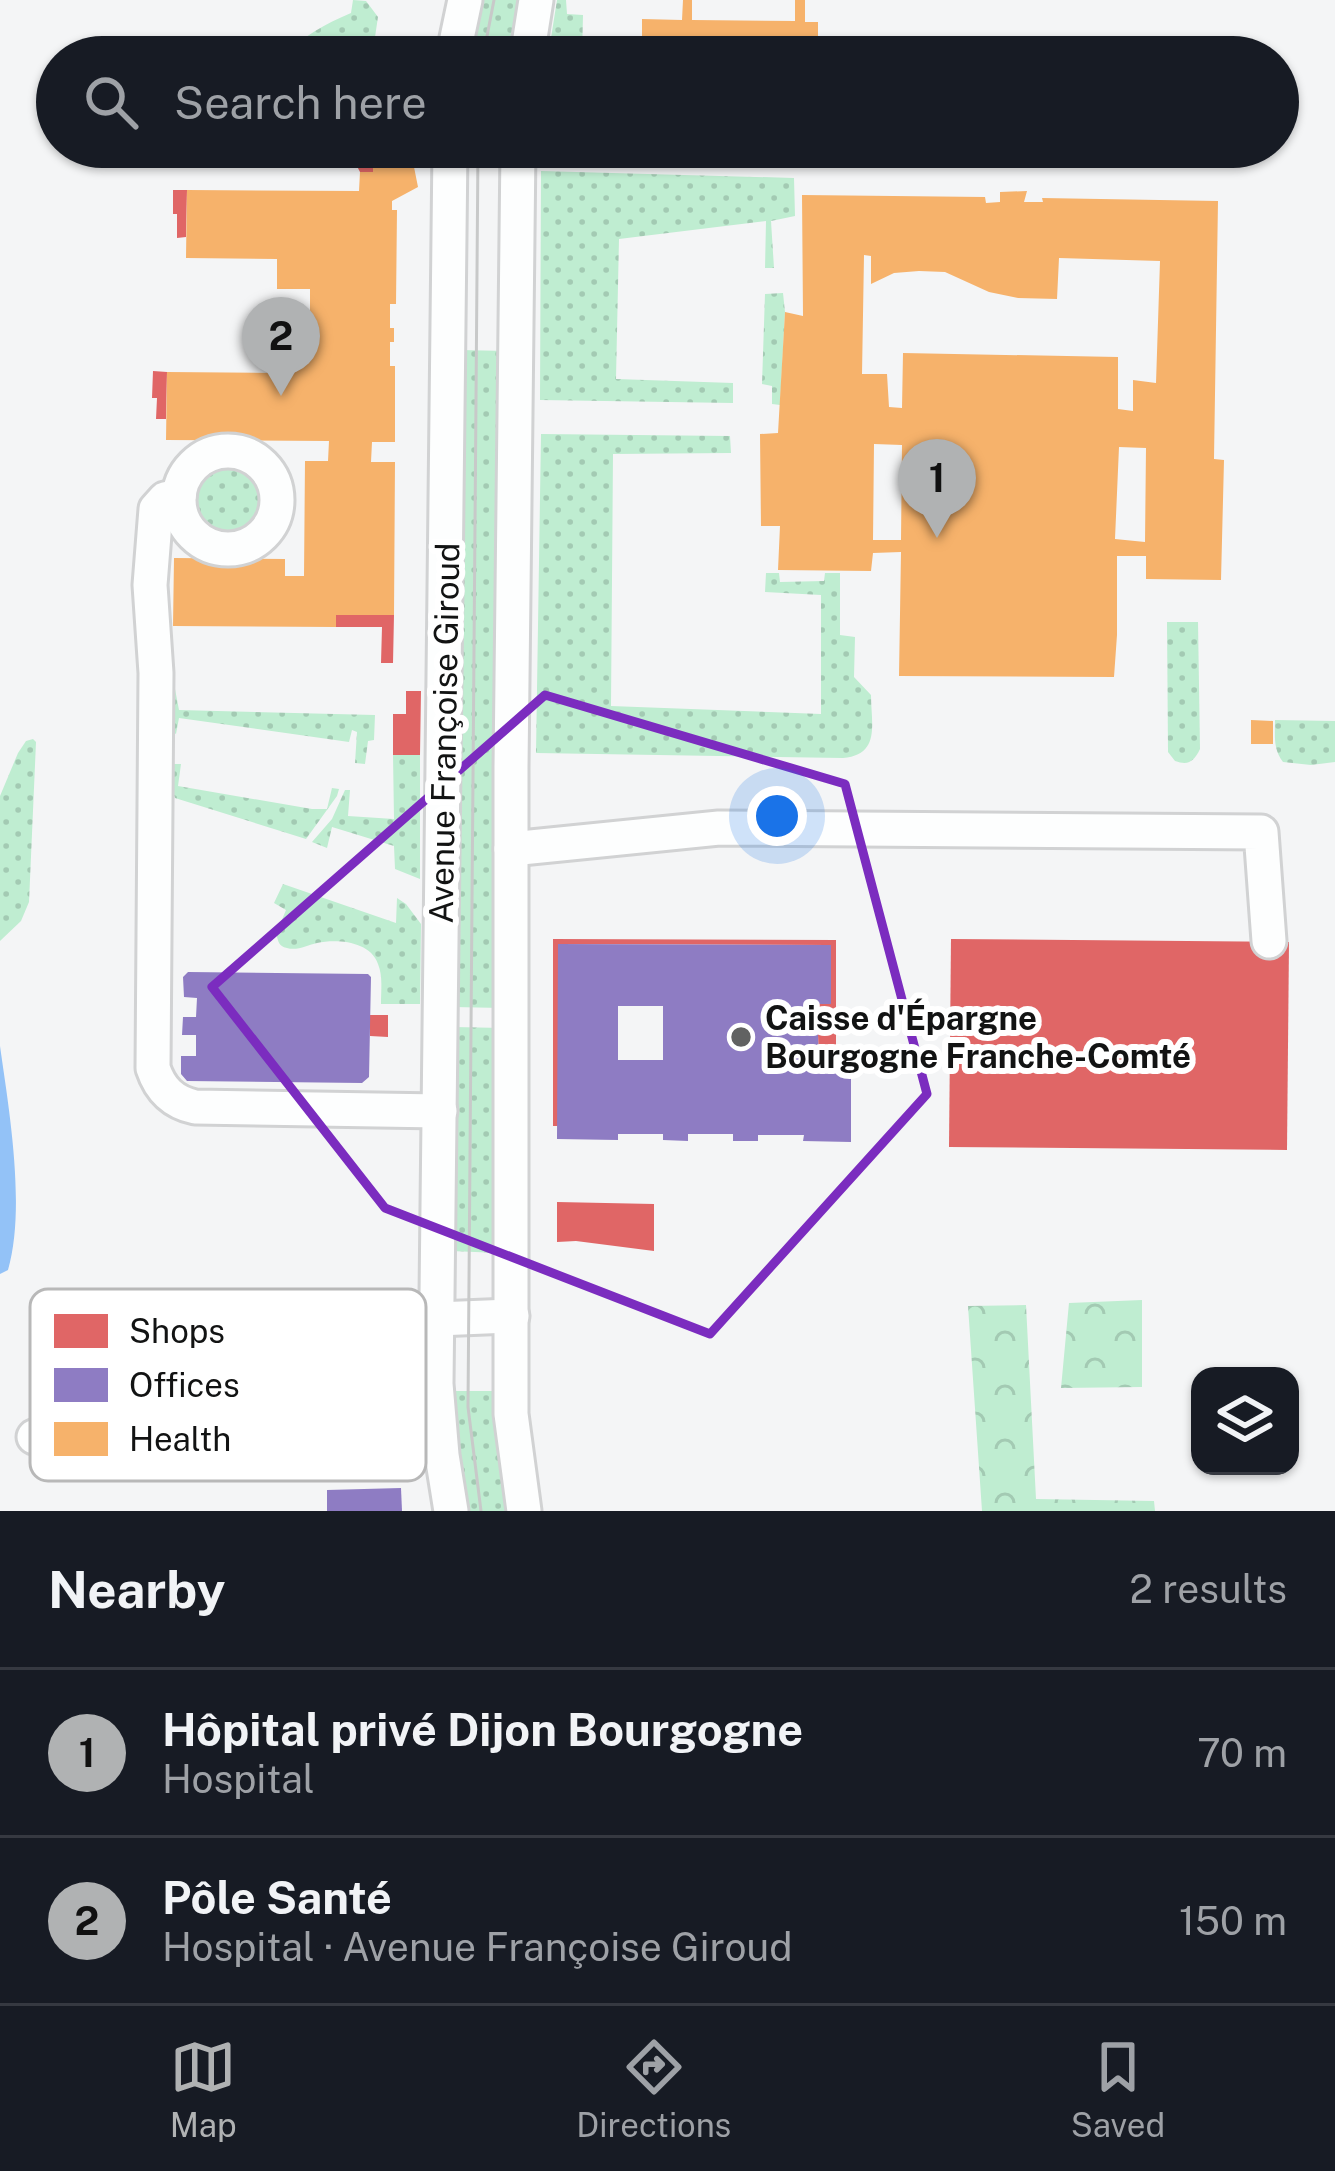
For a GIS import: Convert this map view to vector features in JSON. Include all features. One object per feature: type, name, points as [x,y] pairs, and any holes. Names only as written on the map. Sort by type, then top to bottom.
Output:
[{"type":"street","points":[[457,36],[465,0]]},
{"type":"street","points":[[530,36],[536,0]]},
{"type":"street","name":"Avenue Françoise Giroud","points":[[450,168],[436,1384],[451,1511]]},
{"type":"street","name":"Avenue Françoise Giroud","points":[[518,168],[511,849],[512,1414],[524,1511]]},
{"type":"street","points":[[178,496],[164,499],[156,508],[150,585],[157,673],[153,1068],[158,1082],[175,1100],[195,1107],[440,1111]]},
{"type":"street","points":[[511,849],[719,828],[1261,832],[1269,941]]},
{"type":"street","points":[[426,1326],[437,1319],[512,1316]]},
{"type":"highlighted area","points":[[545,695],[845,784],[927,1094],[710,1334],[385,1208],[212,987]]},
{"type":"green space","points":[[353,0],[366,1],[378,17],[375,36],[308,36],[315,31],[351,13]]},
{"type":"green space","points":[[476,0],[526,0],[519,36],[470,36]]},
{"type":"green space","points":[[557,0],[566,0],[567,14],[583,15],[582,36],[551,36]]},
{"type":"green space","points":[[541,171],[794,178],[795,216],[771,221],[774,268],[765,268],[766,221],[619,239],[616,379],[733,383],[733,403],[540,400]]},
{"type":"green space","points":[[783,293],[780,405],[772,404],[772,386],[762,384],[765,294]]},
{"type":"green space","points":[[459,350],[508,351],[502,1008],[453,1007]]},
{"type":"green space","points":[[541,434],[730,436],[731,453],[613,454],[611,706],[821,714],[821,595],[765,592],[766,573],[779,573],[780,582],[824,581],[825,573],[840,573],[840,635],[855,637],[854,677],[871,695],[871,736],[863,751],[843,758],[536,753]]},
{"type":"green space","points":[[228,459],[257,470],[268,499],[257,528],[228,539],[199,528],[188,499],[199,470]]},
{"type":"green space","points":[[1167,622],[1198,622],[1200,749],[1187,763],[1175,761],[1168,752]]},
{"type":"green space","points":[[175,689],[179,710],[375,715],[374,740],[368,741],[365,764],[355,763],[357,732],[352,730],[349,742],[179,718],[176,734],[170,730],[171,692]]},
{"type":"green space","points":[[1275,720],[1335,721],[1335,762],[1283,762],[1276,747]]},
{"type":"green space","points":[[33,739],[29,902],[21,921],[0,941],[0,796],[18,753]]},
{"type":"green space","points":[[393,755],[420,755],[420,879],[395,869],[394,846],[332,827],[327,848],[312,842],[332,819],[345,790],[350,790],[348,816],[394,819]]},
{"type":"green space","points":[[171,764],[181,764],[178,786],[312,809],[327,809],[332,788],[339,789],[337,796],[306,839],[175,798]]},
{"type":"green space","points":[[283,884],[396,923],[397,898],[406,904],[421,924],[420,1004],[381,1004],[378,964],[360,946],[334,941],[295,949],[280,945],[276,934],[286,910],[274,903]]},
{"type":"green space","points":[[454,1027],[503,1028],[499,1253],[451,1251]]},
{"type":"green space","points":[[1142,1300],[1142,1387],[1061,1388],[1069,1303]]},
{"type":"green space","points":[[1026,1305],[1036,1499],[1154,1501],[1155,1511],[982,1511],[968,1306]]},
{"type":"green space","points":[[450,1391],[501,1391],[515,1511],[462,1511]]},
{"type":"water","points":[[0,1046],[16,1217],[8,1270],[0,1274]]},
{"type":"building: Shops","points":[[173,190],[187,190],[186,237],[177,238]]},
{"type":"building: Shops","points":[[153,371],[167,372],[166,419],[156,419]]},
{"type":"building: Shops","points":[[336,615],[394,615],[393,663],[381,663],[382,627],[336,627]]},
{"type":"building: Shops","points":[[406,691],[421,691],[420,755],[393,755],[393,714],[406,714]]},
{"type":"building: Shops","points":[[553,939],[836,940],[836,1061],[819,1065],[817,1004],[831,1004],[831,945],[558,944],[558,1126],[553,1126]]},
{"type":"building: Shops","points":[[951,939],[1289,942],[1287,1150],[949,1147]]},
{"type":"building: Shops","points":[[370,1015],[388,1015],[388,1037],[370,1036]]},
{"type":"building: Shops","points":[[557,1202],[654,1204],[654,1251],[557,1242]]},
{"type":"building: Offices","name":"Caisse d'Épargne Bourgogne Franche-Comté","points":[[558,944],[831,945],[831,1004],[817,1004],[819,1065],[851,1060],[851,1142],[803,1141],[804,1135],[758,1135],[758,1141],[733,1141],[733,1134],[688,1134],[688,1141],[663,1140],[663,1134],[618,1134],[618,1140],[557,1139]],"holes":[[[618,1006],[663,1006],[663,1060],[618,1060]]]},
{"type":"building: Offices","points":[[188,972],[368,974],[369,1077],[362,1083],[187,1081],[181,1074],[181,1056],[196,1056],[196,1035],[182,1035],[183,1017],[196,1017],[197,998],[184,997],[183,977]]},
{"type":"building: Offices","points":[[401,1488],[402,1511],[327,1511],[327,1490]]},
{"type":"building: Health","points":[[683,0],[692,0],[692,20],[795,21],[795,0],[805,0],[805,22],[818,22],[818,36],[642,36],[642,19],[682,20]]},
{"type":"building: Health","points":[[373,168],[414,168],[418,187],[392,201],[392,210],[397,210],[396,304],[390,304],[395,442],[372,442],[371,462],[395,462],[394,615],[336,615],[336,627],[173,626],[174,558],[285,559],[285,576],[304,576],[305,461],[328,461],[329,441],[166,440],[167,372],[276,373],[276,345],[318,345],[318,331],[310,331],[310,289],[277,289],[277,259],[186,258],[187,190],[359,191],[360,172],[373,172]]},
{"type":"building: Health","points":[[1027,191],[1024,202],[1043,202],[1042,198],[1218,201],[1214,459],[1224,460],[1221,580],[1146,579],[1146,556],[1117,556],[1114,677],[899,676],[901,552],[873,553],[871,571],[778,570],[780,526],[761,526],[760,434],[778,433],[785,312],[803,316],[802,195],[985,197],[986,203],[1000,202],[1000,192]],"holes":[[[864,255],[871,256],[871,284],[894,273],[945,272],[989,292],[1057,299],[1059,258],[1160,261],[1156,383],[1133,380],[1133,411],[1118,409],[1118,357],[903,353],[902,408],[889,407],[887,374],[862,374]],[[874,444],[902,445],[901,540],[873,540]],[[1119,447],[1146,448],[1145,542],[1115,539]]]},
{"type":"building: Health","points":[[1251,720],[1273,721],[1273,744],[1251,744]]},
{"type":"tram line","points":[[487,36],[494,0]]},
{"type":"tram line","points":[[478,168],[468,1407],[481,1511]]},
{"type":"place","name":"Pôle Santé","points":[[281,396]]},
{"type":"place","name":"Hôpital privé Dijon Bourgogne","points":[[937,538]]},
{"type":"place","name":"Caisse d'Épargne Bourgogne Franche-Comté","points":[[741,1037]]}]
